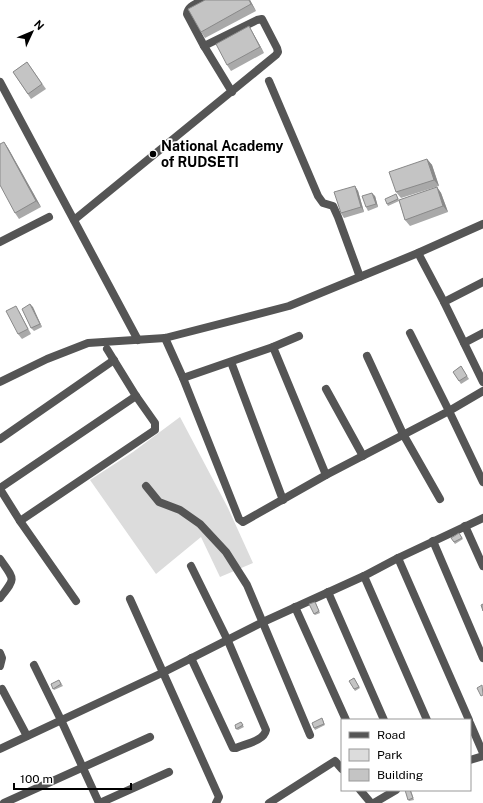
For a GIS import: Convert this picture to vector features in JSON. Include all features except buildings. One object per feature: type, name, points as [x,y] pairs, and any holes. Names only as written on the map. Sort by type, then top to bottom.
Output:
[{"type":"street","points":[[203,0],[191,6],[188,9],[187,14],[204,46],[232,92]]},
{"type":"street","points":[[74,220],[232,92],[278,52],[262,20],[257,20],[204,46]]},
{"type":"street","points":[[269,81],[318,196],[323,203],[333,206],[360,277]]},
{"type":"street","points":[[0,82],[138,340]]},
{"type":"street","points":[[0,242],[49,217]]},
{"type":"street","points":[[0,382],[47,359],[88,342],[165,338],[289,306],[418,253],[483,224]]},
{"type":"street","points":[[418,253],[483,382]]},
{"type":"street","points":[[444,302],[483,282]]},
{"type":"street","points":[[410,332],[483,482]]},
{"type":"street","points":[[464,343],[483,333]]},
{"type":"street","points":[[184,378],[273,347],[299,336]]},
{"type":"street","points":[[165,338],[184,378],[239,519],[243,522],[403,434],[449,411],[483,391]]},
{"type":"street","points":[[273,347],[326,476]]},
{"type":"street","points":[[20,521],[155,430],[155,423],[136,396],[107,349]]},
{"type":"street","points":[[367,356],[403,434],[440,500]]},
{"type":"street","points":[[0,439],[114,360]]},
{"type":"street","points":[[231,362],[283,500]]},
{"type":"street","points":[[326,389],[363,456]]},
{"type":"street","points":[[76,601],[20,521],[0,488],[136,396]]},
{"type":"street","points":[[146,486],[158,502],[180,510],[200,524],[226,552],[247,585],[310,735]]},
{"type":"street","points":[[0,749],[162,673],[263,622],[364,576],[398,558],[483,518]]},
{"type":"street","points":[[465,526],[483,566]]},
{"type":"street","points":[[433,542],[483,658]]},
{"type":"street","points":[[398,558],[468,719]]},
{"type":"street","points":[[0,559],[12,579],[12,584],[0,598]]},
{"type":"street","points":[[191,566],[227,640],[266,730],[262,738],[233,748],[191,658]]},
{"type":"street","points":[[364,576],[427,719]]},
{"type":"street","points":[[328,592],[384,719]]},
{"type":"street","points":[[130,599],[219,797],[216,803]]},
{"type":"street","points":[[295,607],[346,719]]},
{"type":"street","points":[[0,653],[2,658],[0,666]]},
{"type":"street","points":[[34,665],[99,803],[169,772]]},
{"type":"street","points":[[2,689],[27,736]]},
{"type":"street","points":[[471,725],[483,754],[471,760]]},
{"type":"street","points":[[4,803],[150,737]]},
{"type":"street","points":[[269,803],[335,761],[341,768]]},
{"type":"street","points":[[361,791],[371,803]]},
{"type":"street","points":[[374,803],[394,791]]},
{"type":"green space","points":[[180,417],[228,508],[253,563],[220,577],[201,537],[156,574],[90,480],[133,452]]},
{"type":"place","name":"National Academy of RUDSETI","points":[[153,154]]}]
